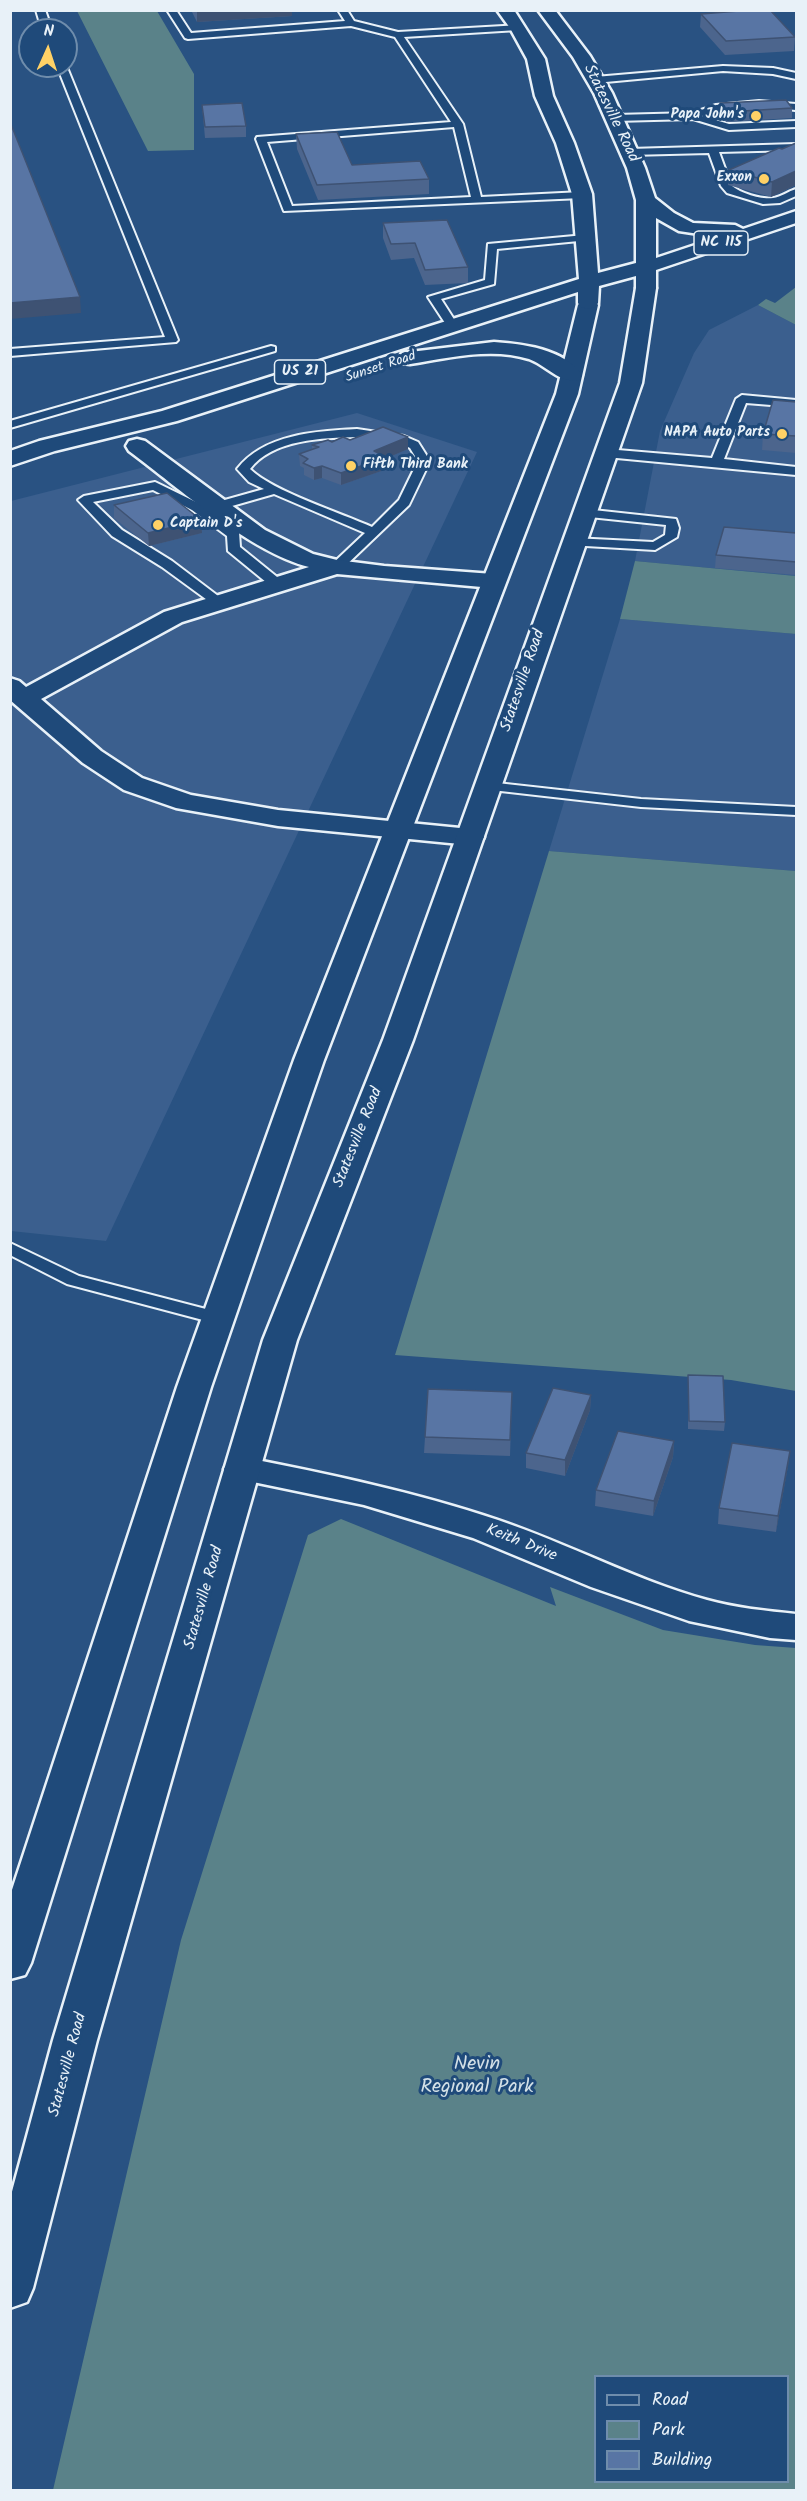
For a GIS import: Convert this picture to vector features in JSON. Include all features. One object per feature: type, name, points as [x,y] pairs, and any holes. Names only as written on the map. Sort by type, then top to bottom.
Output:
[{"type":"main road","name":"Statesville Road","points":[[10,2288],[75,2040],[280,1340],[398,1040],[631,383],[610,292],[585,238],[582,195],[565,143],[544,96],[536,58],[506,10]]},
{"type":"main road","name":"Statesville Road","points":[[10,1964],[218,1318],[309,1060],[567,394],[571,375],[610,292],[646,200],[630,152],[595,80],[581,56],[546,10]]},
{"type":"main road","points":[[518,27],[558,25]]},
{"type":"main road","points":[[646,200],[680,226],[694,230],[735,231],[775,224]]},
{"type":"main road","name":"NC 115","points":[[610,292],[796,217]]},
{"type":"main road","name":"NC 115","points":[[610,292],[750,253]]},
{"type":"main road","name":"Sunset Road","points":[[10,459],[46,446],[169,416],[451,324],[610,292]]},
{"type":"main road","name":"Sunset Road","points":[[291,398],[410,358],[517,326]]},
{"type":"main road","points":[[410,358],[459,351],[514,350],[552,359],[571,375]]},
{"type":"main road","points":[[10,467],[72,462],[184,433]]},
{"type":"main road","points":[[137,446],[218,506],[280,548],[305,559],[336,567],[493,581]]},
{"type":"main road","points":[[336,567],[173,617],[17,692],[100,762],[133,784],[175,799],[278,818],[398,828],[470,837]]},
{"type":"main road","name":"Keith Drive","points":[[242,1469],[367,1494],[486,1529],[615,1582],[702,1612],[770,1625],[796,1627]]},
{"type":"lane","points":[[171,10],[188,36],[351,23],[398,35],[518,27]]},
{"type":"lane","points":[[342,10],[351,23]]},
{"type":"lane","points":[[398,35],[458,124],[477,201]]},
{"type":"lane","points":[[595,80],[721,69],[761,69],[796,76]]},
{"type":"lane","points":[[10,353],[172,340],[67,78]]},
{"type":"lane","points":[[694,116],[703,111],[720,108],[796,107]]},
{"type":"lane","points":[[615,118],[694,116],[729,127],[796,124]]},
{"type":"lane","points":[[458,124],[261,139],[288,208],[582,195]]},
{"type":"lane","points":[[630,152],[796,147]]},
{"type":"lane","points":[[714,150],[726,186],[731,191],[763,201],[776,201],[796,192]]},
{"type":"lane","points":[[451,324],[434,297],[490,282],[492,246],[585,238]]},
{"type":"lane","points":[[10,425],[271,349]]},
{"type":"lane","points":[[717,462],[742,399],[796,404]]},
{"type":"lane","points":[[336,567],[374,532],[405,502],[424,461],[414,446],[382,433],[309,435],[267,450],[252,458],[243,469],[253,478],[275,490],[374,532]]},
{"type":"lane","points":[[606,453],[796,471]]},
{"type":"lane","points":[[219,602],[167,564],[117,533],[84,500],[155,486],[196,507],[234,535],[233,548],[277,584]]},
{"type":"lane","points":[[218,506],[275,490]]},
{"type":"lane","points":[[573,542],[655,546],[671,537],[673,528],[671,522],[584,513]]},
{"type":"lane","points":[[488,786],[641,803],[796,811]]},
{"type":"lane","points":[[10,1248],[73,1280],[218,1318]]},
{"type":"shaded area","points":[[758,305],[796,325],[796,576],[635,561],[660,431],[694,353],[709,330]]},
{"type":"shaded area","points":[[357,413],[477,452],[106,1241],[11,1231],[11,501]]},
{"type":"shaded area","points":[[620,619],[796,634],[796,871],[549,851]]},
{"type":"green space","points":[[77,11],[157,11],[194,74],[194,150],[148,151]]},
{"type":"green space","points":[[796,287],[796,325],[758,305],[766,299],[775,303]]},
{"type":"green space","points":[[635,561],[796,576],[796,634],[620,619]]},
{"type":"green space","points":[[549,851],[796,871],[796,1391],[731,1380],[395,1355]]},
{"type":"green space","name":"Nevin Regional Park","points":[[341,1519],[556,1606],[550,1587],[663,1630],[755,1645],[796,1648],[796,2490],[53,2490],[181,1940],[308,1535]]},
{"type":"building","points":[[770,10],[795,37],[726,41],[701,14]]},
{"type":"building","points":[[786,100],[792,108],[727,112],[720,103]]},
{"type":"building","points":[[242,103],[246,126],[205,127],[202,105]]},
{"type":"building","points":[[10,122],[80,297],[10,303]]},
{"type":"building","points":[[337,132],[352,165],[420,161],[429,179],[317,185],[296,134]]},
{"type":"building","points":[[796,143],[796,171],[772,182],[729,170],[779,148],[782,149]]},
{"type":"building","points":[[447,220],[468,267],[425,270],[415,243],[391,244],[383,223]]},
{"type":"building","points":[[773,400],[796,402],[796,436],[763,434]]},
{"type":"building","points":[[383,427],[408,437],[374,451],[387,457],[341,473],[322,466],[314,468],[303,463],[308,459],[299,454],[319,447],[312,445],[328,440],[332,442],[343,437],[350,440]]},
{"type":"building","points":[[167,493],[201,520],[148,533],[114,505]]},
{"type":"building","points":[[724,527],[796,533],[796,562],[716,555]]},
{"type":"building","points":[[688,1375],[723,1376],[725,1422],[689,1421]]},
{"type":"building","points":[[553,1388],[591,1395],[565,1460],[526,1453]]},
{"type":"building","points":[[428,1389],[512,1392],[510,1440],[425,1437]]},
{"type":"building","points":[[618,1431],[674,1441],[654,1501],[596,1490]]},
{"type":"building","points":[[732,1443],[790,1451],[778,1516],[719,1508]]},
{"type":"place","name":"Papa John's","points":[[756,116]]},
{"type":"place","name":"Exxon","points":[[764,179]]},
{"type":"place","name":"NAPA Auto Parts","points":[[782,434]]},
{"type":"place","name":"Fifth Third Bank","points":[[351,466]]},
{"type":"place","name":"Captain D's","points":[[158,525]]}]
